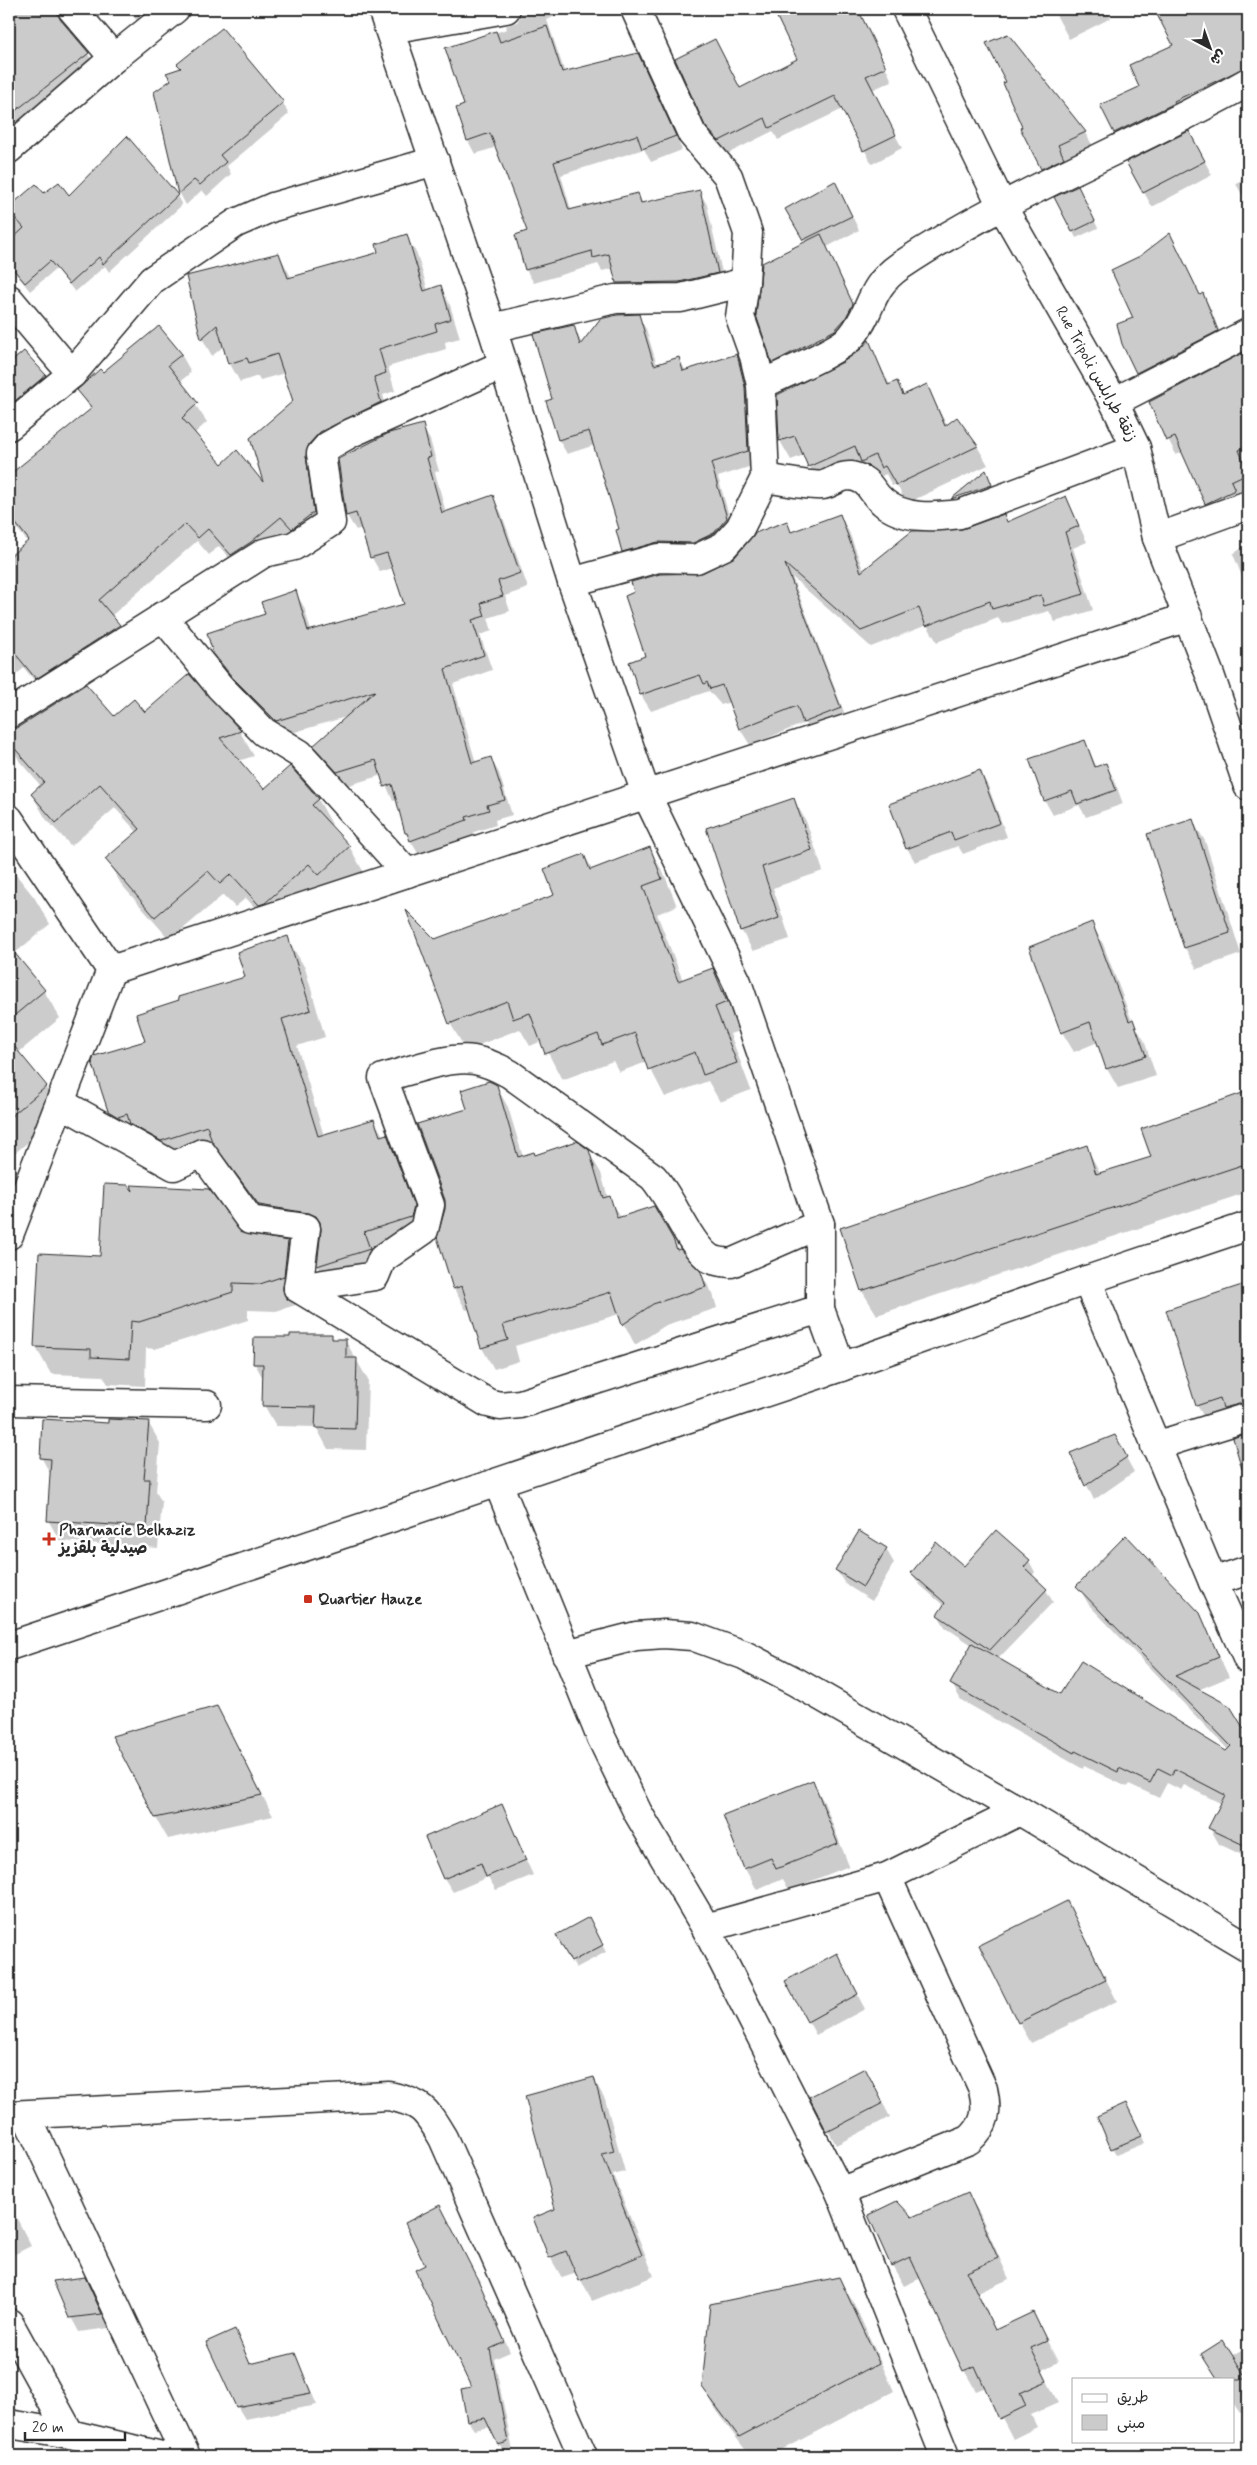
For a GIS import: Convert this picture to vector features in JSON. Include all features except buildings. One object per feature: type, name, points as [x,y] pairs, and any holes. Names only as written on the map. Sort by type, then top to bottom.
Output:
[{"type":"street","points":[[72,9],[114,58]]},
{"type":"street","points":[[9,150],[114,58],[176,9]]},
{"type":"street","points":[[506,9],[386,19],[492,328],[502,365],[572,582],[646,794],[737,982],[820,1224],[820,1309],[841,1368]]},
{"type":"street","points":[[572,582],[658,558],[696,558],[724,546],[740,528],[765,478],[761,384],[754,356],[740,317],[745,282],[748,233],[728,176],[692,134],[635,9]]},
{"type":"street","name":"Rue Tripoli زنقة طرابلس","points":[[910,10],[1002,206],[1114,402],[1136,448],[1157,538],[1188,617],[1248,786]]},
{"type":"street","points":[[761,384],[850,338],[861,323],[870,298],[880,283],[892,272],[1002,206],[1248,82]]},
{"type":"street","points":[[9,426],[72,374],[152,280],[236,223],[273,207],[435,161]]},
{"type":"street","points":[[492,328],[616,298],[681,298],[745,282]]},
{"type":"street","points":[[9,299],[72,374]]},
{"type":"street","points":[[1114,402],[1248,333]]},
{"type":"street","points":[[9,714],[264,553],[294,546],[331,522],[321,454],[328,446],[351,433],[502,365]]},
{"type":"street","points":[[765,478],[822,485],[834,478],[850,476],[866,481],[883,502],[901,511],[920,516],[940,516],[960,514],[1136,448]]},
{"type":"street","points":[[1157,538],[1248,505]]},
{"type":"street","points":[[162,616],[220,688],[264,732],[300,754],[406,873]]},
{"type":"street","points":[[111,970],[1188,617]]},
{"type":"street","points":[[9,819],[111,970]]},
{"type":"street","points":[[9,1235],[18,1192],[61,1103],[111,970]]},
{"type":"street","points":[[298,1288],[375,1276],[382,1259],[424,1230],[430,1205],[383,1078],[452,1061],[474,1060],[493,1065],[510,1074],[653,1177],[663,1188],[694,1240],[707,1257],[716,1262],[731,1263],[820,1224]]},
{"type":"street","points":[[61,1103],[174,1166],[202,1153],[250,1220],[306,1228],[298,1288]]},
{"type":"street","points":[[9,1646],[841,1368],[1087,1280],[1248,1226]]},
{"type":"street","points":[[1087,1280],[1155,1446],[1248,1660]]},
{"type":"street","points":[[298,1288],[475,1397],[500,1406],[520,1404],[820,1309]]},
{"type":"street","points":[[9,1401],[207,1405]]},
{"type":"street","points":[[1155,1446],[1248,1417]]},
{"type":"street","points":[[498,1483],[600,1735],[638,1813],[706,1928],[840,2192],[945,2456]]},
{"type":"street","points":[[1213,1582],[1248,1570]]},
{"type":"street","points":[[566,1654],[636,1636],[692,1636],[716,1643],[796,1682],[1020,1811],[1248,1947]]},
{"type":"street","points":[[706,1928],[887,1877],[1020,1811]]},
{"type":"street","points":[[840,2192],[969,2140],[979,2130],[985,2119],[987,2105],[983,2089],[887,1877]]},
{"type":"street","points":[[186,2456],[17,2115],[389,2096],[420,2105],[430,2117],[442,2138],[583,2456]]},
{"type":"street","points":[[9,2323],[70,2434]]},
{"type":"street","points":[[9,2424],[70,2434],[162,2456]]},
{"type":"place","name":"Pharmacie Belkaziz صيدلية بلقزيز","points":[[49,1539]]},
{"type":"place","name":"Quartier Hauze","points":[[308,1599]]}]
